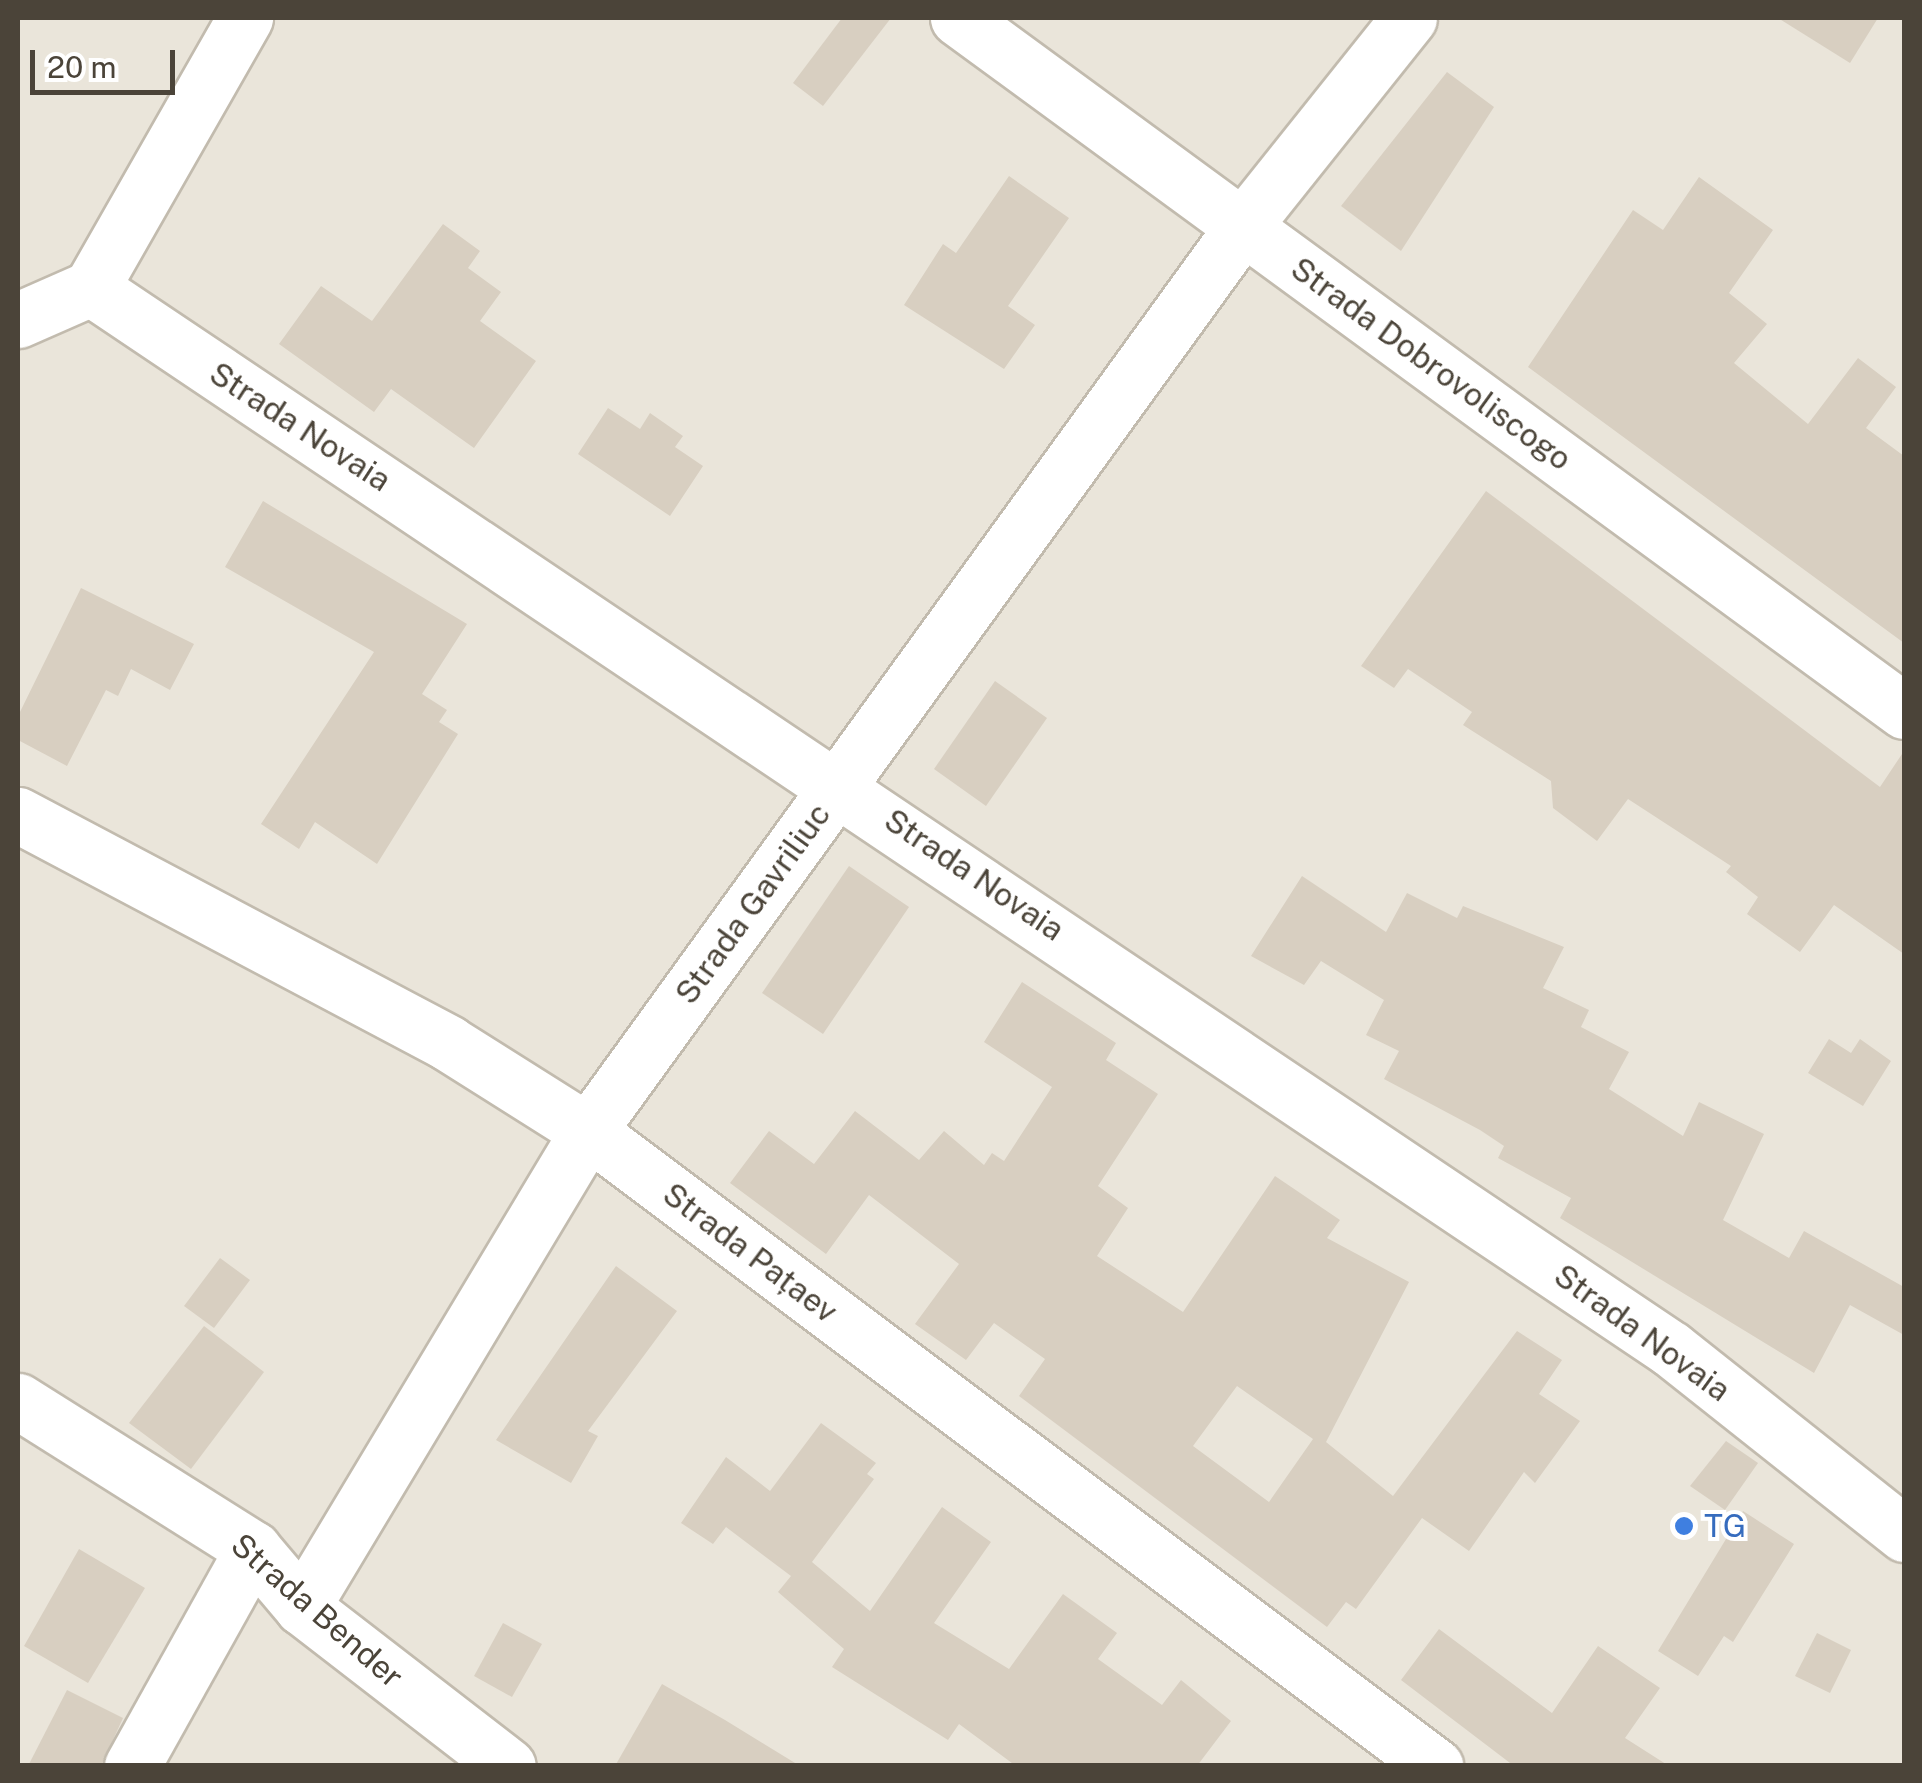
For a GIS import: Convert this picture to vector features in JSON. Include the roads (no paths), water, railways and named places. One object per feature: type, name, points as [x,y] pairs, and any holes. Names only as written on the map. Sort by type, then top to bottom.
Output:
[{"type":"street","points":[[18,320],[91,288],[245,18]]},
{"type":"street","name":"Strada Dobrovoliscogo","points":[[958,18],[1904,712]]},
{"type":"street","name":"Strada Gavriliuc","points":[[302,1607],[588,1131],[1243,226],[1409,18]]},
{"type":"street","name":"Strada Novaia","points":[[91,288],[840,784],[1671,1348],[1904,1534]]},
{"type":"street","name":"Strada Pațaev","points":[[18,815],[448,1043],[588,1131],[1436,1766]]},
{"type":"street","name":"Strada Bender","points":[[18,1401],[253,1549],[302,1607],[508,1766]]},
{"type":"street","points":[[132,1766],[253,1549]]},
{"type":"place","name":"TG","points":[[1684,1526]]}]
